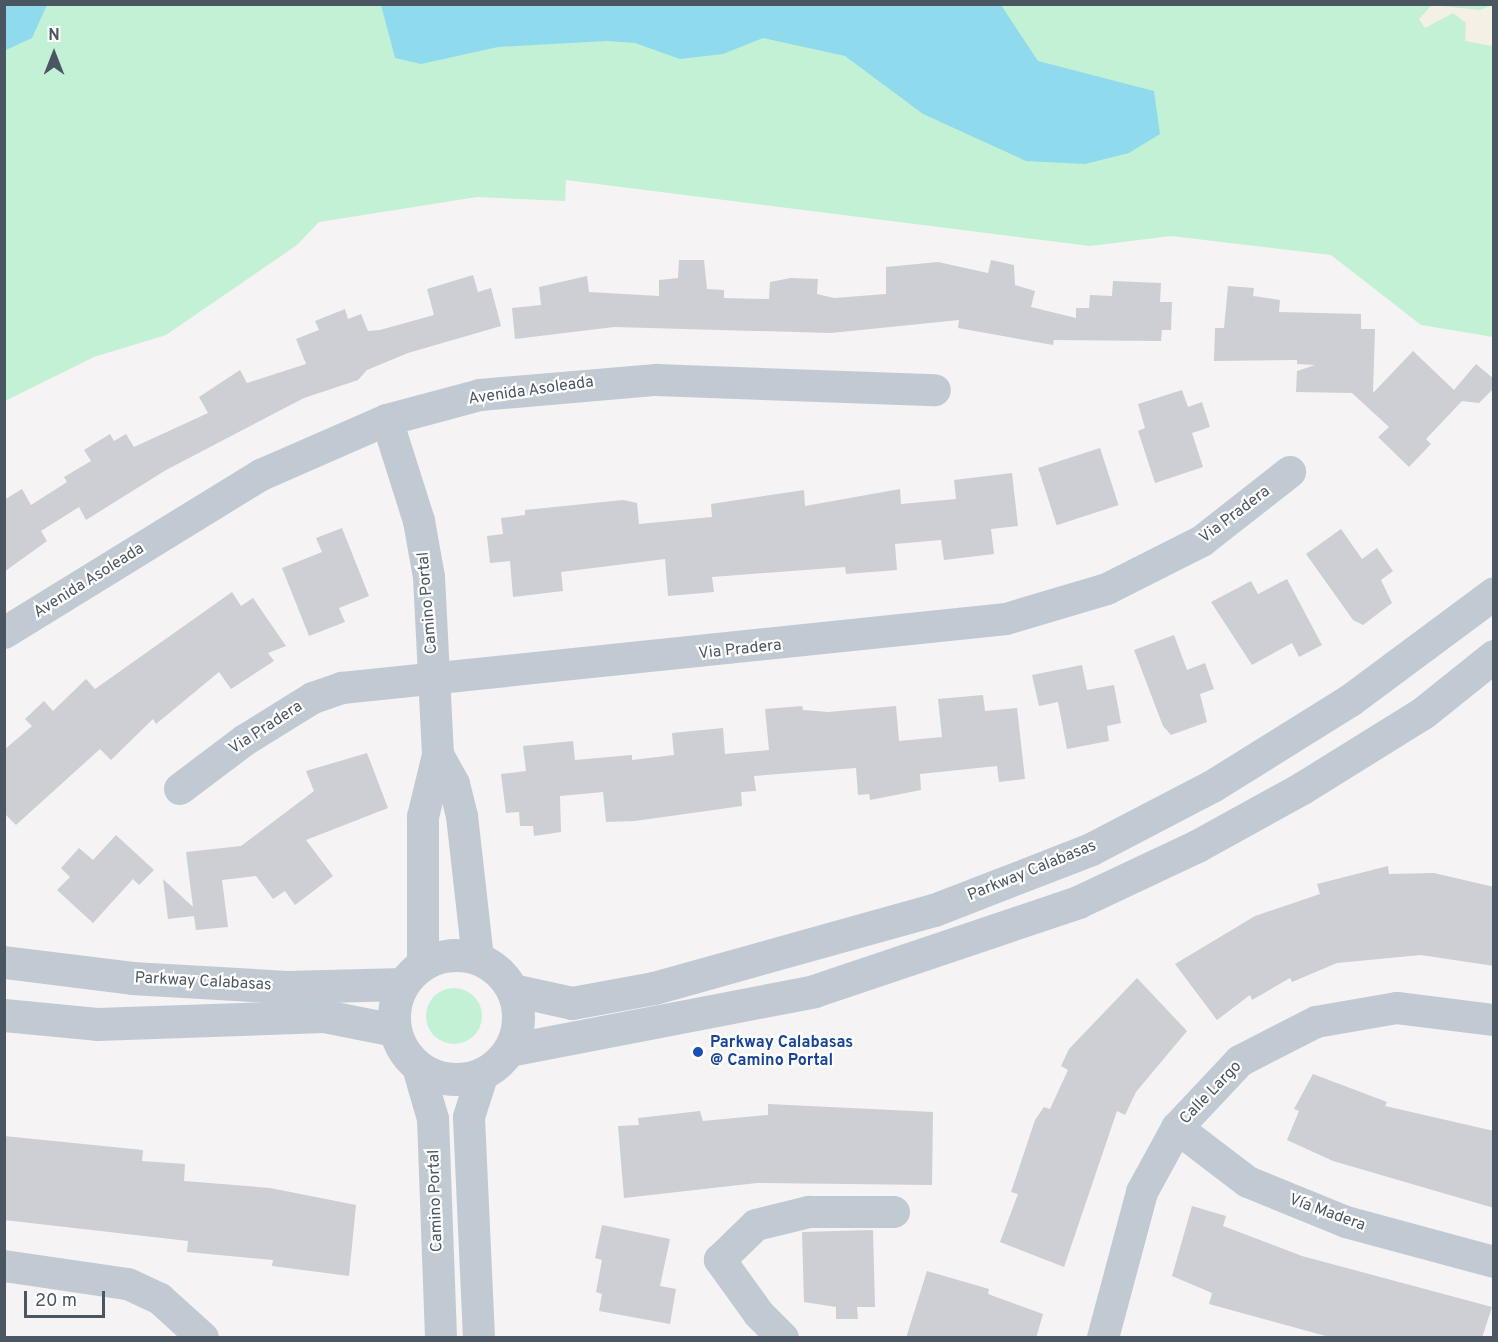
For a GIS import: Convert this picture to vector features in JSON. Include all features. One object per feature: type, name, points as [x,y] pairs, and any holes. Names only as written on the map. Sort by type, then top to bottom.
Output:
[{"type":"street","name":"Avenida Asoleada","points":[[4,633],[261,475],[387,420],[480,395],[588,382],[935,390]]},
{"type":"street","name":"Camino Portal","points":[[387,420],[419,521],[429,577],[438,755],[427,786],[423,864],[413,974]]},
{"type":"street","name":"Via Pradera","points":[[180,789],[313,698],[342,688],[1006,619],[1107,589],[1202,541],[1290,472]]},
{"type":"street","name":"Parkway Calabasas","points":[[513,990],[572,1003],[665,985],[934,910],[1091,849],[1212,786],[1350,700],[1494,593]]},
{"type":"street","points":[[479,1338],[469,1117],[483,1073],[509,1050],[814,991],[1078,902],[1197,846],[1302,788],[1424,712],[1494,656]]},
{"type":"street","name":"Camino Portal","points":[[438,755],[454,784],[467,860],[478,959]]},
{"type":"street","points":[[423,864],[445,851],[467,860]]},
{"type":"street","points":[[483,1073],[448,1079],[418,1067],[395,1030],[393,1015],[413,974],[452,955],[478,959],[502,975],[513,990],[518,1020],[509,1050]]},
{"type":"street","name":"Parkway Calabasas","points":[[4,962],[132,978],[274,986],[413,974]]},
{"type":"street","name":"Calle Largo","points":[[1103,1338],[1142,1192],[1177,1128],[1240,1061],[1316,1022],[1397,1008],[1494,1020]]},
{"type":"street","name":"Parkway Calabasas","points":[[4,1015],[97,1024],[324,1016],[395,1030]]},
{"type":"street","name":"Camino Portal","points":[[418,1067],[433,1119],[441,1338]]},
{"type":"street","name":"Vía Madera","points":[[1177,1128],[1248,1182],[1346,1222],[1494,1262]]},
{"type":"street","points":[[783,1338],[759,1314],[720,1260],[756,1225],[809,1212],[894,1212]]},
{"type":"street","points":[[4,1266],[128,1284],[160,1299],[204,1338]]},
{"type":"green space","points":[[5,5],[1493,5],[1493,337],[1421,325],[1331,255],[1171,236],[1090,246],[566,180],[565,201],[477,197],[319,222],[297,245],[166,335],[94,357],[5,401]]},
{"type":"green space","points":[[449,988],[459,988],[474,996],[480,1005],[482,1016],[480,1027],[474,1036],[459,1044],[449,1044],[438,1039],[431,1032],[426,1021],[426,1011],[431,1000],[438,993]]},
{"type":"sand","points":[[1432,5],[1480,10],[1493,5],[1492,46],[1465,41],[1466,23],[1453,13],[1425,28],[1419,19]]},
{"type":"water","points":[[4,5],[47,5],[32,38],[6,50]]},
{"type":"water","points":[[381,5],[1001,5],[1038,61],[1154,91],[1160,134],[1129,153],[1085,164],[1026,161],[923,114],[845,56],[763,38],[723,54],[680,59],[635,43],[607,41],[498,47],[421,64],[395,58]]},
{"type":"building","points":[[679,260],[704,260],[707,289],[724,290],[724,298],[769,299],[770,282],[791,278],[818,279],[817,294],[834,298],[886,294],[886,267],[938,262],[988,273],[991,260],[1014,265],[1015,285],[1035,291],[1031,307],[1076,318],[1076,308],[1089,308],[1090,295],[1112,296],[1113,281],[1161,283],[1160,302],[1172,302],[1171,330],[1162,330],[1161,341],[1054,340],[1053,345],[958,328],[959,320],[831,333],[614,327],[515,339],[512,308],[541,305],[539,287],[587,276],[589,292],[659,296],[659,280],[678,278]]},
{"type":"building","points":[[473,275],[478,292],[491,288],[501,326],[408,353],[367,370],[358,380],[304,398],[166,470],[86,520],[79,507],[41,531],[47,541],[4,572],[4,500],[22,489],[31,505],[67,482],[64,477],[91,461],[84,450],[110,434],[114,441],[126,434],[134,447],[208,413],[199,397],[240,370],[247,383],[306,364],[296,339],[319,330],[315,321],[345,309],[348,319],[361,314],[368,331],[380,330],[434,315],[427,289]]},
{"type":"building","points":[[1228,286],[1254,288],[1253,296],[1280,300],[1279,312],[1361,314],[1361,329],[1375,329],[1373,393],[1413,351],[1454,390],[1476,364],[1494,379],[1494,388],[1479,403],[1462,401],[1426,439],[1431,444],[1409,467],[1378,437],[1389,427],[1352,393],[1296,392],[1297,371],[1315,365],[1297,364],[1297,360],[1214,361],[1215,328],[1224,328]]},
{"type":"building","points":[[1182,390],[1188,407],[1202,402],[1210,427],[1192,433],[1203,467],[1155,483],[1138,431],[1145,428],[1138,404]]},
{"type":"building","points":[[1100,448],[1119,505],[1057,525],[1038,468]]},
{"type":"building","points":[[1012,473],[1018,526],[991,529],[994,554],[944,560],[941,540],[895,544],[897,570],[846,574],[845,567],[712,577],[714,592],[668,596],[665,559],[561,572],[563,591],[513,597],[510,561],[490,563],[487,536],[503,534],[501,518],[525,515],[525,510],[623,500],[637,503],[639,524],[712,517],[711,504],[804,490],[805,506],[900,489],[901,504],[956,499],[954,480]]},
{"type":"building","points":[[342,528],[369,596],[339,608],[345,622],[309,636],[282,568],[322,552],[316,538]]},
{"type":"building","points":[[1341,529],[1362,559],[1377,548],[1393,571],[1381,580],[1392,603],[1363,625],[1353,620],[1306,554]]},
{"type":"building","points":[[1287,579],[1322,645],[1299,657],[1292,643],[1252,665],[1211,602],[1251,581],[1258,594]]},
{"type":"building","points":[[232,592],[241,606],[253,598],[286,646],[268,653],[274,661],[231,689],[219,672],[156,724],[153,719],[111,760],[100,749],[16,825],[4,813],[4,750],[32,726],[25,719],[44,701],[53,711],[86,679],[95,689]]},
{"type":"building","points":[[1174,635],[1187,670],[1205,663],[1214,689],[1200,694],[1207,722],[1171,735],[1163,726],[1134,650]]},
{"type":"building","points":[[1082,665],[1087,690],[1114,685],[1121,723],[1107,726],[1109,741],[1067,749],[1058,702],[1039,706],[1032,675]]},
{"type":"building","points":[[983,695],[985,711],[1017,708],[1025,779],[999,782],[997,766],[920,774],[921,790],[870,800],[869,794],[858,795],[856,768],[754,776],[756,791],[741,792],[742,806],[635,821],[606,822],[603,792],[560,796],[561,832],[534,836],[533,826],[520,826],[519,812],[506,813],[501,774],[526,771],[523,746],[573,741],[575,760],[632,755],[632,760],[674,755],[672,733],[723,728],[725,754],[769,750],[765,709],[802,706],[803,710],[828,712],[896,706],[899,741],[942,737],[938,699]]},
{"type":"building","points":[[367,753],[388,808],[306,840],[333,876],[295,905],[285,891],[273,899],[256,876],[222,880],[228,927],[196,930],[194,916],[168,919],[163,879],[193,907],[186,852],[241,846],[314,791],[306,771]]},
{"type":"building","points":[[116,835],[154,870],[139,885],[133,879],[93,923],[57,890],[70,877],[61,868],[79,848],[93,860]]},
{"type":"building","points":[[1388,866],[1389,874],[1434,873],[1494,887],[1494,966],[1421,955],[1337,963],[1292,982],[1290,978],[1252,1000],[1250,995],[1217,1020],[1175,964],[1255,916],[1320,894],[1317,884]]},
{"type":"building","points":[[1137,978],[1187,1031],[1136,1092],[1125,1115],[1117,1111],[1064,1267],[1000,1242],[1018,1194],[1011,1192],[1035,1120],[1044,1107],[1050,1109],[1068,1070],[1061,1066],[1069,1049]]},
{"type":"building","points":[[1313,1074],[1387,1102],[1385,1106],[1494,1131],[1494,1208],[1333,1161],[1287,1140],[1299,1111],[1294,1109]]},
{"type":"building","points":[[768,1104],[933,1112],[932,1185],[757,1183],[624,1198],[618,1126],[639,1125],[638,1118],[700,1111],[703,1121],[768,1115]]},
{"type":"building","points":[[4,1136],[143,1150],[142,1161],[185,1164],[184,1181],[270,1188],[356,1205],[349,1276],[272,1266],[273,1260],[187,1252],[188,1241],[4,1220]]},
{"type":"building","points":[[1192,1206],[1226,1216],[1223,1226],[1302,1256],[1492,1307],[1482,1338],[1333,1338],[1209,1304],[1212,1293],[1172,1276]]},
{"type":"building","points":[[602,1225],[670,1239],[660,1286],[676,1289],[670,1324],[599,1311],[602,1294],[596,1292],[602,1260],[595,1258]]},
{"type":"building","points":[[873,1230],[875,1307],[857,1307],[858,1319],[836,1319],[836,1307],[804,1302],[802,1232]]},
{"type":"building","points":[[927,1271],[989,1289],[988,1294],[1043,1314],[1036,1338],[906,1338]]},
{"type":"place","name":"Parkway Calabasas @ Camino Portal","points":[[698,1052]]}]
